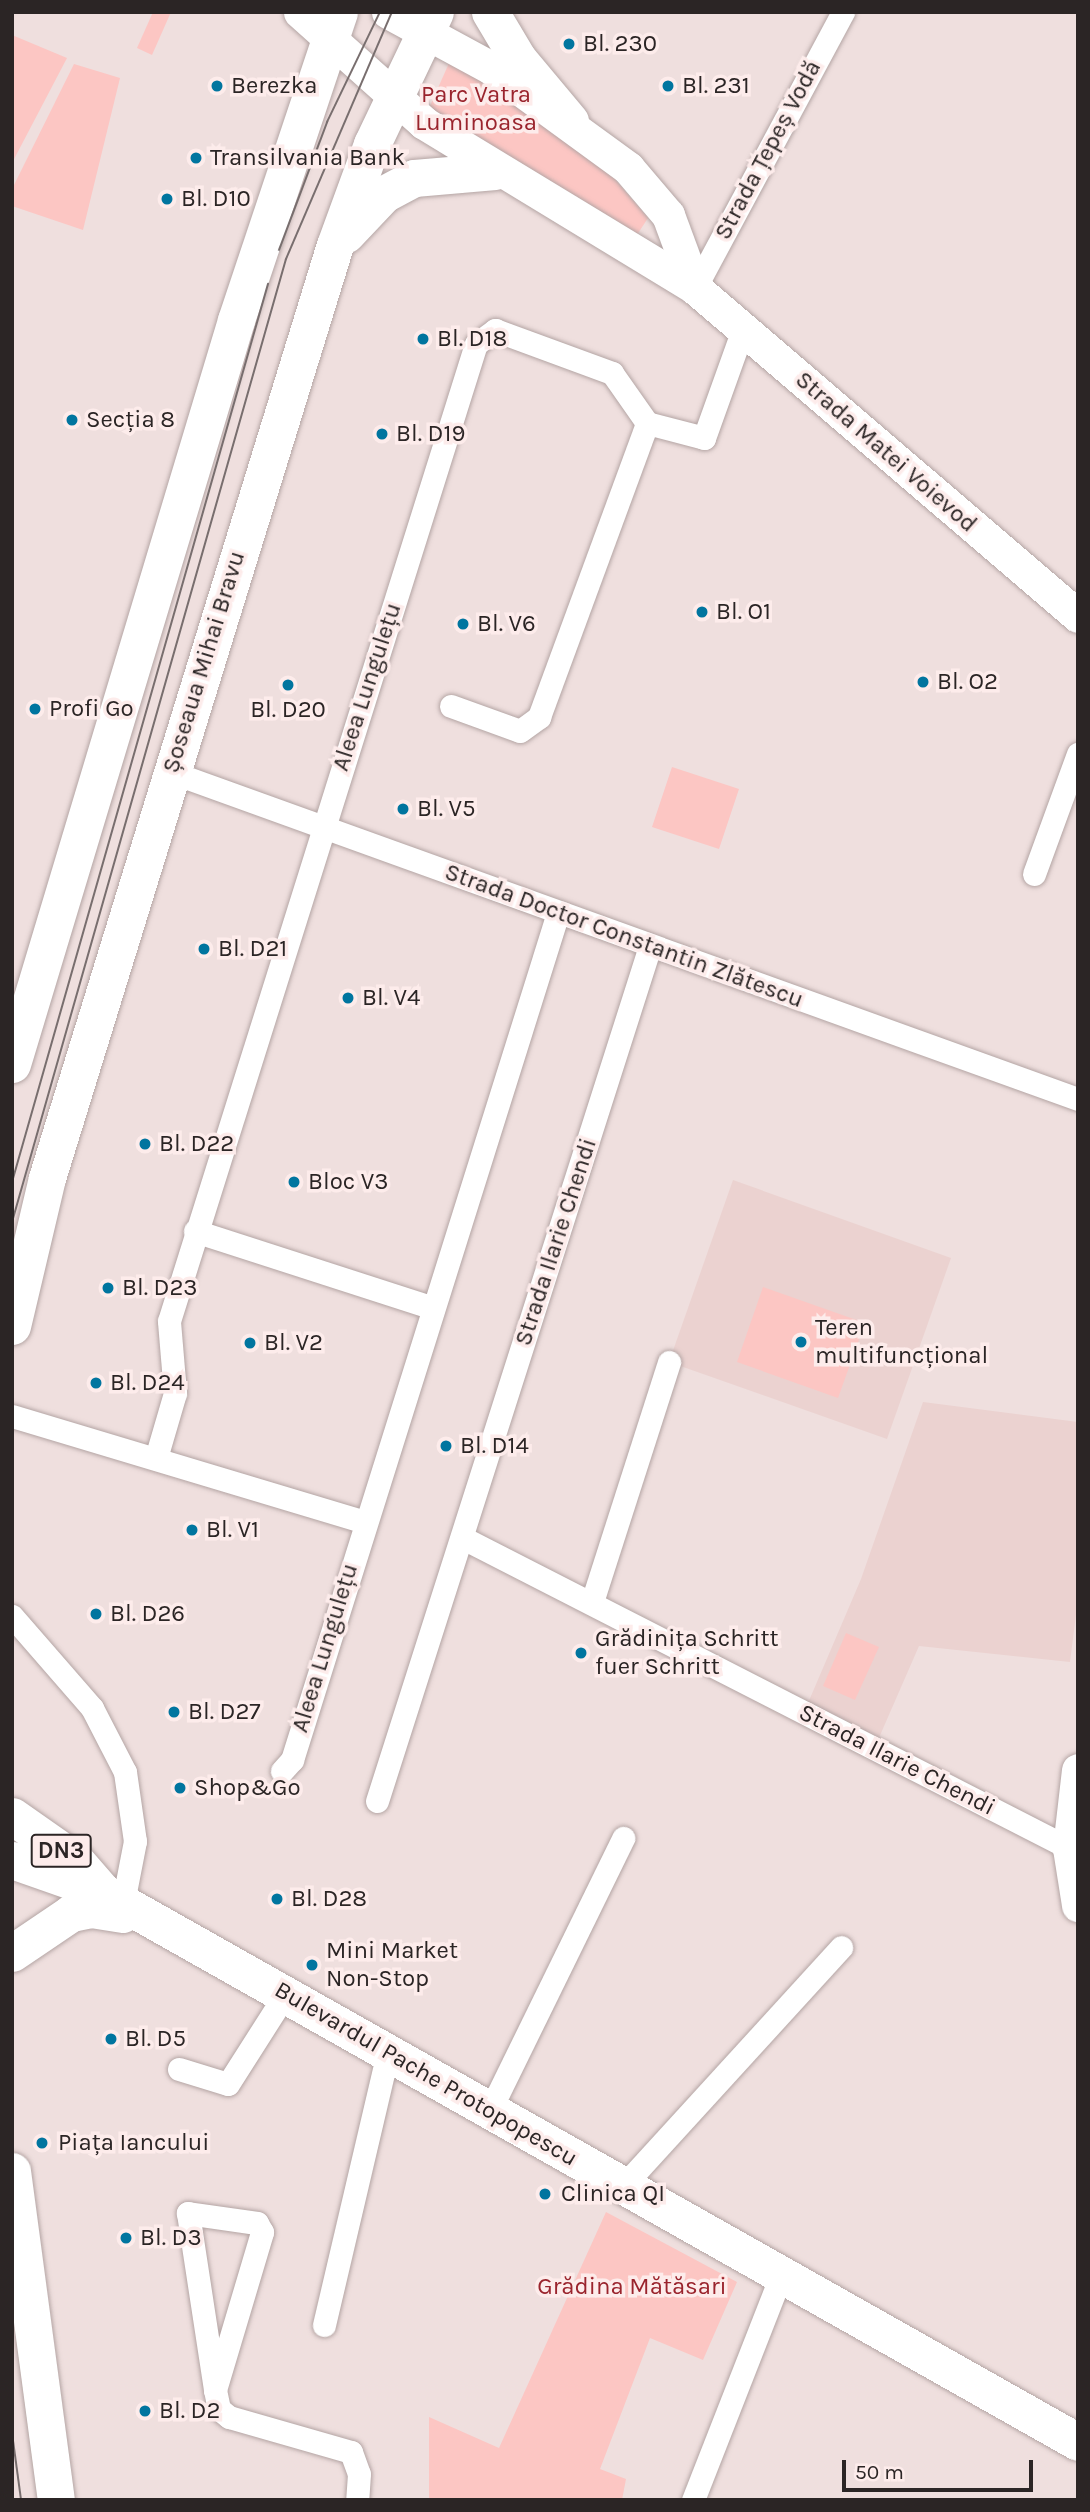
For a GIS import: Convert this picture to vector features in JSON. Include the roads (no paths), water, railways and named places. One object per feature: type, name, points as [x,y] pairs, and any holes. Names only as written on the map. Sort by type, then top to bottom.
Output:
[{"type":"main road","points":[[490,12],[518,59],[570,121]]},
{"type":"main road","name":"Șoseaua Mihai Bravu","points":[[12,1326],[47,1178],[335,245],[392,97],[431,21]]},
{"type":"main road","points":[[12,1065],[236,320],[334,23]]},
{"type":"main road","points":[[335,245],[398,185],[438,174],[495,172]]},
{"type":"main road","name":"Bulevardul Pache Protopopescu","points":[[12,1816],[75,1860],[113,1898]]},
{"type":"main road","name":"Bulevardul Pache Protopopescu","points":[[12,1860],[113,1898],[157,1922],[1078,2442]]},
{"type":"main road","points":[[12,1953],[78,1911],[157,1922]]},
{"type":"main road","points":[[12,2171],[56,2500]]},
{"type":"street","name":"Strada Matei Voievod","points":[[300,12],[334,23],[366,70],[392,97],[495,172],[695,289],[1078,616]]},
{"type":"street","name":"Strada Țepeș Vodă","points":[[695,289],[843,12]]},
{"type":"street","name":"Strada Matei Voievod","points":[[390,13],[431,21],[570,121],[650,190],[667,215],[695,289]]},
{"type":"street","points":[[451,706],[520,731],[539,717],[646,424],[694,438],[710,432],[743,329]]},
{"type":"street","name":"Aleea Lungulețu","points":[[156,1458],[174,1393],[169,1321],[195,1231],[484,333],[495,330],[612,373],[646,424]]},
{"type":"street","points":[[1034,874],[1078,754]]},
{"type":"street","name":"Strada Doctor Constantin Zlătescu","points":[[171,772],[1078,1098]]},
{"type":"street","name":"Aleea Lungulețu","points":[[282,1771],[292,1760],[363,1521],[558,913]]},
{"type":"street","name":"Strada Ilarie Chendi","points":[[377,1801],[650,946]]},
{"type":"street","points":[[195,1231],[431,1307]]},
{"type":"street","points":[[592,1602],[669,1362]]},
{"type":"street","points":[[12,1416],[363,1521]]},
{"type":"street","name":"Strada Ilarie Chendi","points":[[463,1538],[1069,1848]]},
{"type":"street","points":[[12,1616],[92,1708],[125,1772],[135,1841],[113,1898]]},
{"type":"street","points":[[1078,1770],[1069,1848],[1078,1905]]},
{"type":"street","points":[[490,2110],[623,1838]]},
{"type":"street","points":[[624,2185],[841,1947]]},
{"type":"street","points":[[179,2069],[228,2084],[286,1993]]},
{"type":"street","points":[[324,2325],[388,2052]]},
{"type":"street","points":[[215,2390],[262,2232],[257,2223],[188,2213],[215,2390],[219,2409],[229,2417],[351,2452],[359,2474],[357,2500]]},
{"type":"street","points":[[693,2500],[781,2276]]},
{"type":"tram line","points":[[279,250],[327,122],[380,12]]},
{"type":"tram line","points":[[12,1222],[286,259],[392,12]]},
{"type":"tram line","points":[[12,1182],[268,284]]},
{"type":"tram line","points":[[12,2433],[21,2500]]},
{"type":"place","name":"Bl. 230","points":[[569,44]]},
{"type":"place","name":"Berezka","points":[[217,86]]},
{"type":"place","name":"Bl. 231","points":[[668,86]]},
{"type":"place","name":"Transilvania Bank","points":[[196,158]]},
{"type":"place","name":"Bl. D10","points":[[167,199]]},
{"type":"place","name":"Bl. D18","points":[[423,339]]},
{"type":"place","name":"Secția 8","points":[[72,420]]},
{"type":"place","name":"Bl. D19","points":[[382,434]]},
{"type":"place","name":"Bl. O1","points":[[702,612]]},
{"type":"place","name":"Bl. V6","points":[[463,624]]},
{"type":"place","name":"Bl. O2","points":[[923,682]]},
{"type":"place","name":"Bl. D20","points":[[288,685]]},
{"type":"place","name":"Profi Go","points":[[35,709]]},
{"type":"place","name":"Bl. V5","points":[[403,809]]},
{"type":"place","name":"Bl. D21","points":[[204,949]]},
{"type":"place","name":"Bl. V4","points":[[348,998]]},
{"type":"place","name":"Bl. D22","points":[[145,1144]]},
{"type":"place","name":"Bloc V3","points":[[294,1182]]},
{"type":"place","name":"Bl. D23","points":[[108,1288]]},
{"type":"place","name":"Teren multifuncțional","points":[[801,1342]]},
{"type":"place","name":"Bl. V2","points":[[250,1343]]},
{"type":"place","name":"Bl. D24","points":[[96,1383]]},
{"type":"place","name":"Bl. D14","points":[[446,1446]]},
{"type":"place","name":"Bl. V1","points":[[192,1530]]},
{"type":"place","name":"Bl. D26","points":[[96,1614]]},
{"type":"place","name":"Grădinița Schritt fuer Schritt","points":[[581,1653]]},
{"type":"place","name":"Bl. D27","points":[[174,1712]]},
{"type":"place","name":"Shop&Go","points":[[180,1788]]},
{"type":"place","name":"Bl. D28","points":[[277,1899]]},
{"type":"place","name":"Mini Market Non-Stop","points":[[312,1965]]},
{"type":"place","name":"Bl. D5","points":[[111,2039]]},
{"type":"place","name":"Piața Iancului","points":[[42,2143]]},
{"type":"place","name":"Clinica QI","points":[[545,2194]]},
{"type":"place","name":"Bl. D3","points":[[126,2238]]},
{"type":"place","name":"Bl. D2","points":[[145,2411]]},
{"type":"park label","name":"Parc Vatra Luminoasa","points":[[476,109]]},
{"type":"park label","name":"Grădina Mătăsari","points":[[632,2287]]}]
